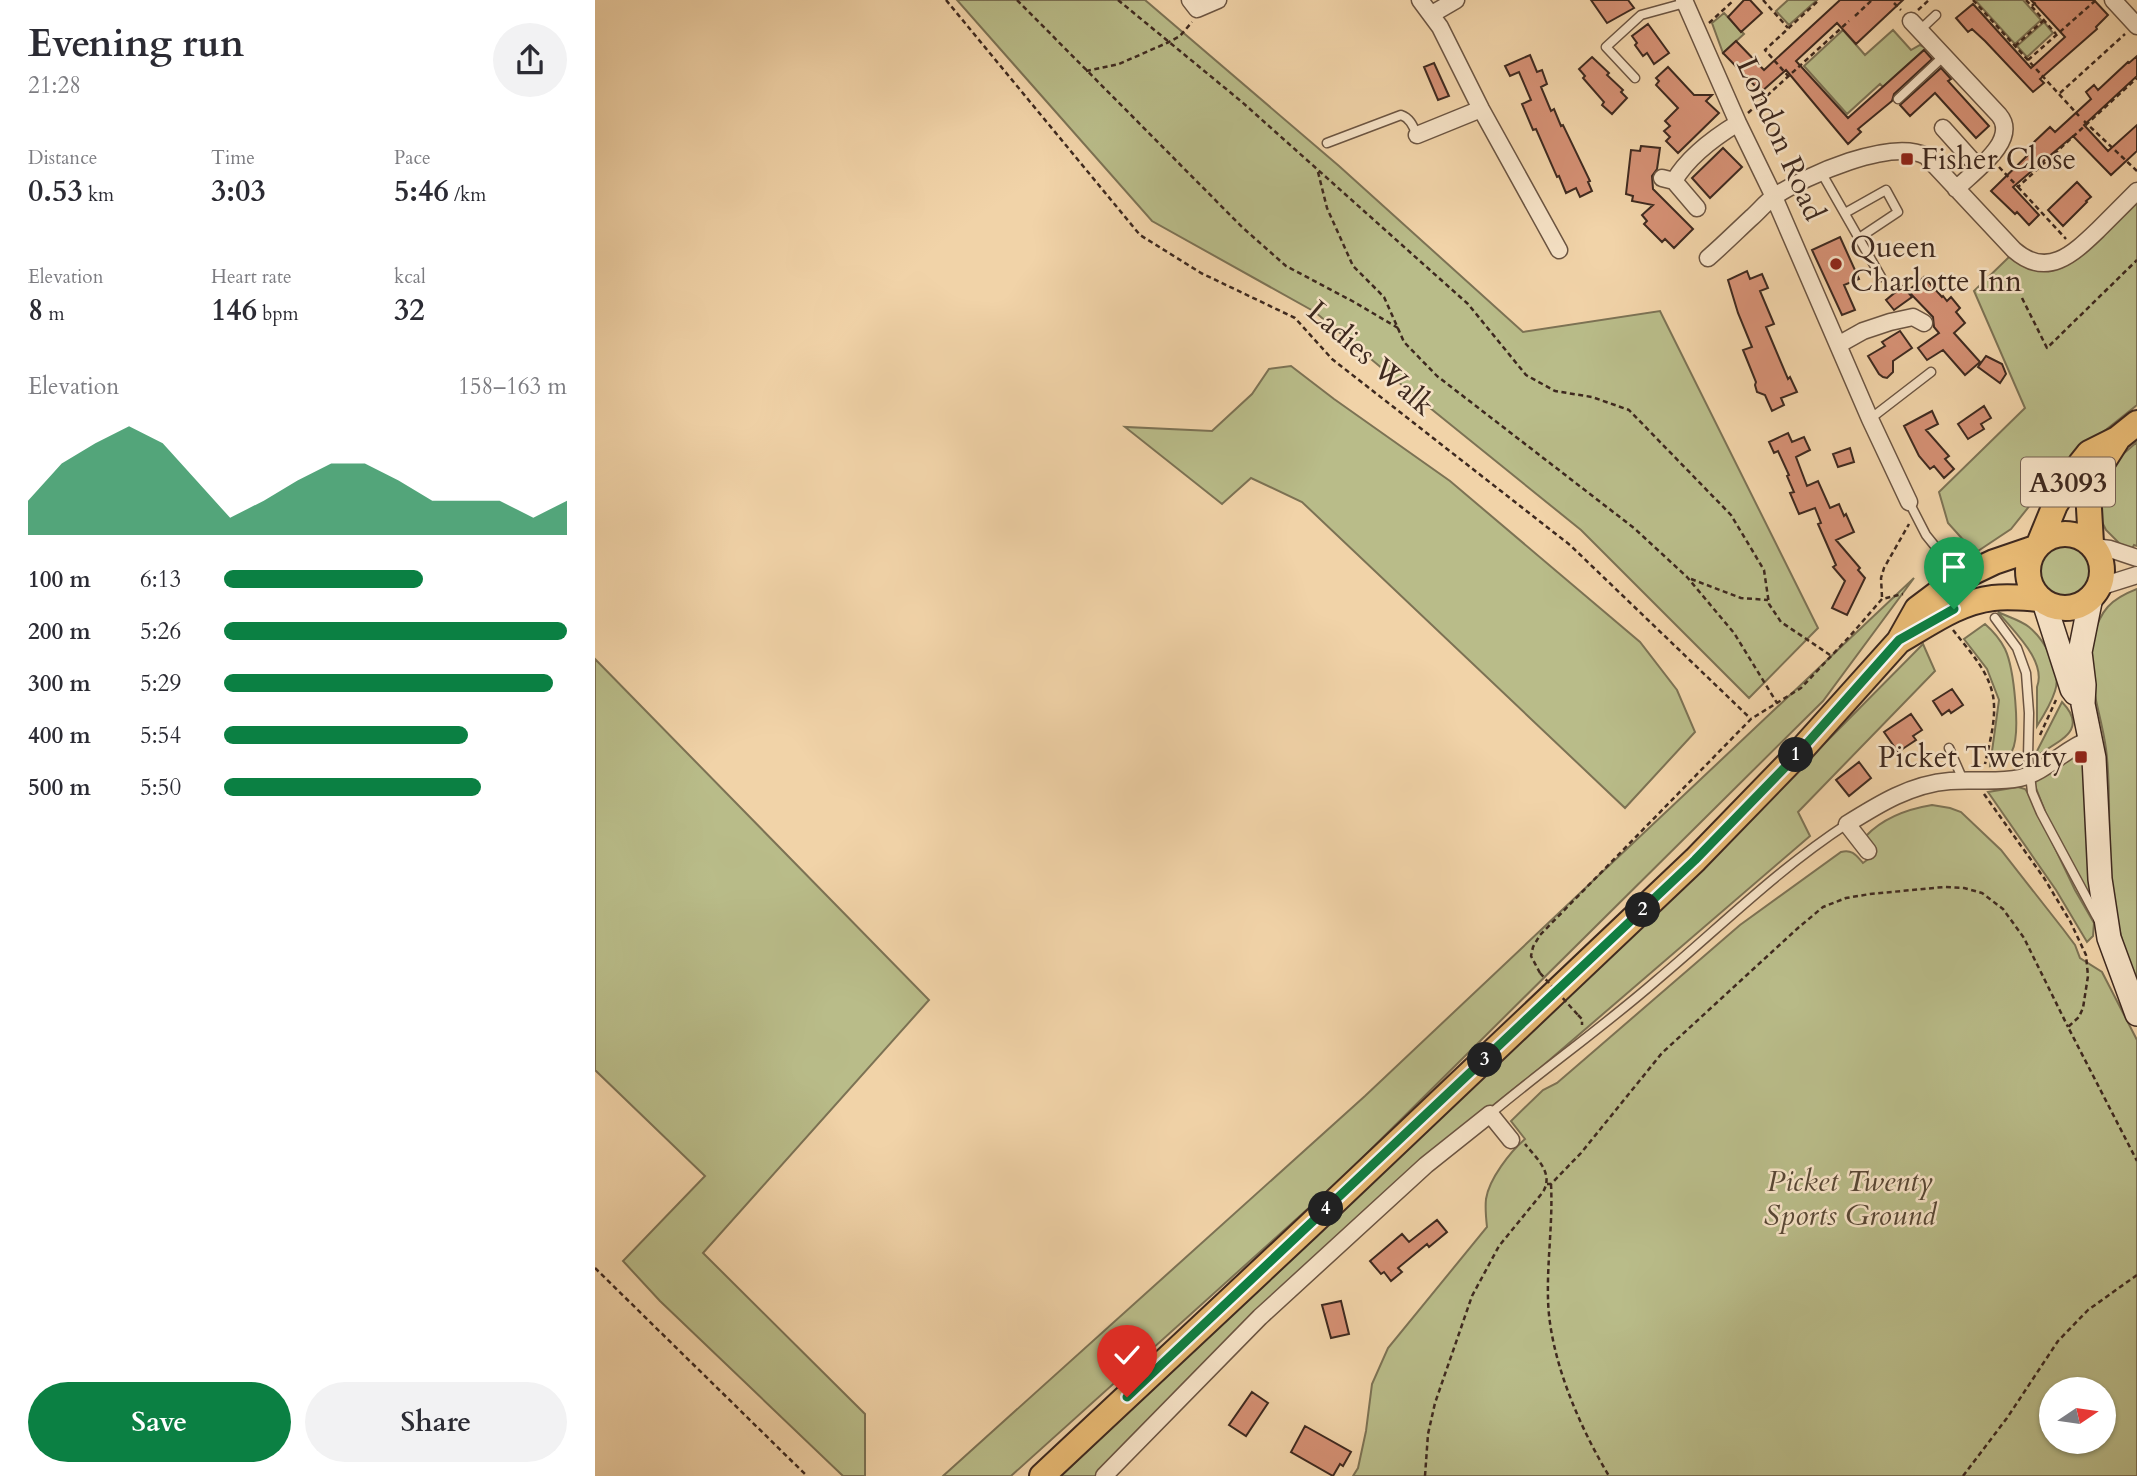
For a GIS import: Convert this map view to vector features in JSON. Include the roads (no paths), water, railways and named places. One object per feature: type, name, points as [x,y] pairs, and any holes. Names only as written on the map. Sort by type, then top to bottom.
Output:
[{"type":"main road","name":"A3093","points":[[1042,1476],[1678,877],[1780,774],[1899,640],[1934,609],[1950,585],[1983,567],[2037,546],[2055,505],[2089,453],[2117,439],[2137,423]]},
{"type":"main road","name":"A3093","points":[[2092,545],[2088,491],[2117,439]]},
{"type":"main road","points":[[2083,704],[2072,689],[2043,601],[2034,591],[2028,575],[2030,558],[2037,546],[2048,537],[2065,533],[2076,534],[2092,545],[2102,566],[2102,577],[2095,592],[2080,652],[2083,704],[2091,739],[2097,798],[2100,879],[2109,939],[2137,1014]]},
{"type":"main road","points":[[2043,601],[2057,607],[2071,608],[2080,605],[2095,592]]},
{"type":"main road","name":"A3093","points":[[1934,609],[1993,598],[2043,601]]},
{"type":"street","points":[[1193,4],[1218,0]]},
{"type":"street","points":[[1420,0],[1432,14],[1559,250]]},
{"type":"street","points":[[1432,14],[1456,0]]},
{"type":"street","points":[[2113,0],[2132,29]]},
{"type":"street","name":"London Road","points":[[1684,1],[1909,502]]},
{"type":"street","points":[[1915,26],[2005,126],[2003,139],[1984,162],[1955,189]]},
{"type":"street","points":[[1417,135],[1481,109]]},
{"type":"street","points":[[1697,208],[1668,180],[1679,174],[1710,142],[1738,123]]},
{"type":"street","points":[[1943,128],[1984,162]]},
{"type":"street","points":[[1708,258],[1774,197],[1821,172],[1852,160],[1905,150],[1926,156],[2014,250],[2025,259],[2035,262],[2055,262],[2077,250],[2137,191]]},
{"type":"street","points":[[1838,345],[1864,331],[1890,322],[1913,317],[1924,323]]},
{"type":"street","points":[[2092,545],[2137,558]]},
{"type":"street","points":[[2095,592],[2137,575]]},
{"type":"street","points":[[1868,851],[1847,824],[1908,790],[1935,783],[2007,780],[2029,775],[2072,747],[2091,739]]},
{"type":"street","points":[[1104,1476],[1260,1317],[1426,1165],[1490,1114],[1511,1140]]},
{"type":"lane","points":[[1635,79],[1606,47],[1641,15],[1684,1]]},
{"type":"lane","points":[[1915,26],[1936,15]]},
{"type":"lane","points":[[1898,99],[1944,56]]},
{"type":"lane","points":[[1327,143],[1401,115],[1410,122],[1417,135]]},
{"type":"lane","points":[[1821,172],[1881,277]]},
{"type":"lane","points":[[1845,214],[1886,190],[1898,212],[1859,238]]},
{"type":"lane","points":[[1870,419],[1931,372]]},
{"type":"lane","name":"London Road","points":[[1909,502],[1926,535],[1951,566]]},
{"type":"lane","points":[[1995,618],[2017,648],[2026,673],[2029,775],[2032,792],[2109,939]]},
{"type":"lane","points":[[1949,748],[1963,780]]},
{"type":"lane","points":[[1490,1114],[1657,980],[1741,905],[1847,824]]},
{"type":"place","name":"Fisher Close","points":[[1907,159]]},
{"type":"place","name":"Queen Charlotte Inn","points":[[1836,264]]},
{"type":"place","name":"Picket Twenty","points":[[2081,757]]},
{"type":"park label","name":"Picket Twenty Sports Ground","points":[[1850,1198]]}]
